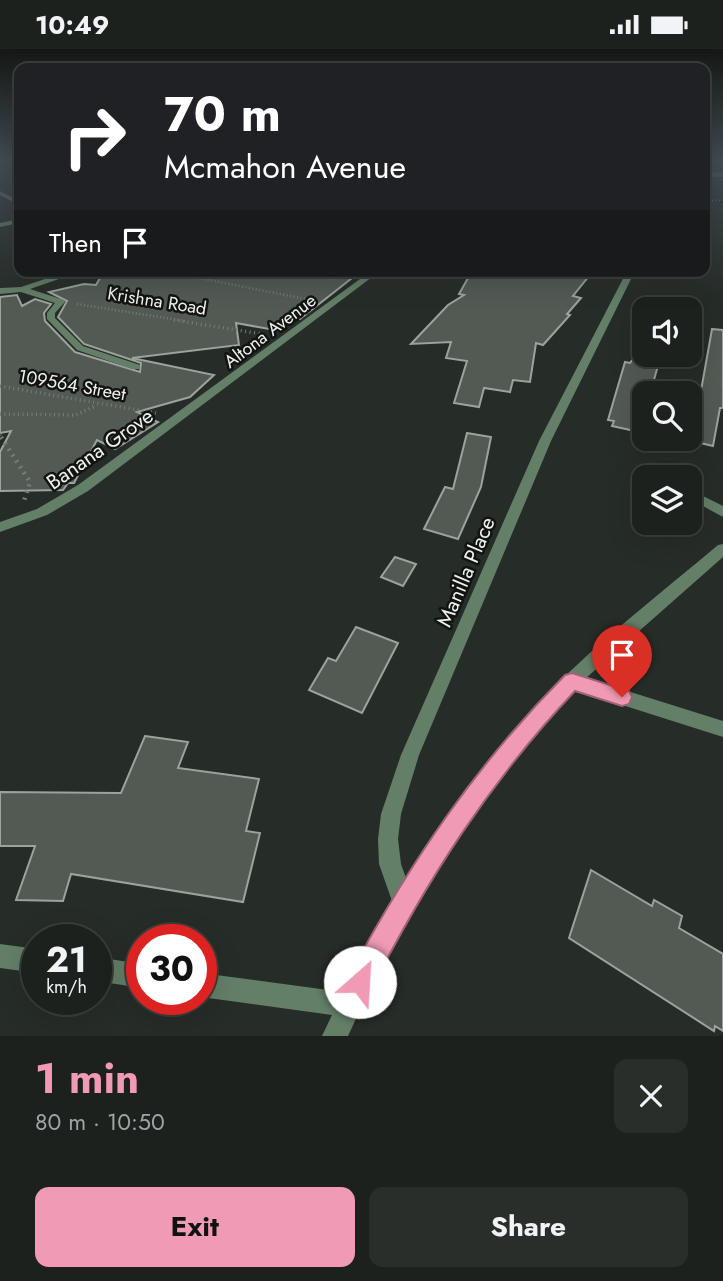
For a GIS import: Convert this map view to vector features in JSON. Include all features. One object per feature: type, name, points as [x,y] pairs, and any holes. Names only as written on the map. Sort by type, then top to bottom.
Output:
[{"type":"street","points":[[0,291],[18,289],[58,277]]},
{"type":"street","name":"Altona Avenue","points":[[181,415],[368,277]]},
{"type":"street","name":"Manilla Place","points":[[403,901],[390,863],[388,839],[391,814],[410,755],[545,441],[628,277]]},
{"type":"street","points":[[18,289],[61,302],[51,313],[51,319],[69,340],[93,355],[136,367]]},
{"type":"street","name":"Banana Grove","points":[[6,525],[61,502],[181,415]]},
{"type":"street","points":[[702,500],[723,512]]},
{"type":"street","points":[[335,1036],[403,901],[486,777],[572,681],[723,549]]},
{"type":"street","points":[[572,681],[723,729]]},
{"type":"street","points":[[0,956],[21,959]]},
{"type":"street","points":[[217,987],[349,1005]]},
{"type":"path","points":[[194,277],[332,304]]},
{"type":"path","points":[[328,277],[358,284]]},
{"type":"path","name":"Krishna Road","points":[[61,302],[287,338]]},
{"type":"path","name":"109564 Street","points":[[0,386],[97,405],[181,415]]},
{"type":"path","points":[[0,414],[76,415],[97,405]]},
{"type":"path","points":[[0,435],[30,486],[6,525]]},
{"type":"building","points":[[101,277],[353,277],[300,319],[291,317],[280,331],[236,323],[239,345],[132,358],[214,375],[190,397],[137,412],[158,422],[115,449],[97,440],[74,483],[68,483],[63,490],[0,491],[0,452],[11,431],[0,433],[0,297],[17,295],[22,306],[35,299],[51,304],[44,313],[45,321],[75,352],[140,372],[141,363],[84,344],[58,317],[67,301],[49,292],[84,284],[96,285]]},
{"type":"building","points":[[469,277],[588,277],[573,296],[581,298],[567,314],[570,315],[543,345],[536,343],[530,382],[513,380],[510,392],[484,388],[479,407],[454,403],[467,361],[446,358],[451,342],[411,344],[448,305],[464,295],[459,294]]},
{"type":"building","points":[[712,329],[723,330],[723,408],[720,408],[713,446],[702,443],[702,385]]},
{"type":"building","points":[[632,360],[632,367],[658,367],[654,381],[632,381],[632,430],[612,426],[614,421],[608,420],[625,362],[630,363]]},
{"type":"building","points":[[467,433],[491,437],[481,487],[458,539],[424,529],[445,487],[453,489]]},
{"type":"building","points":[[395,557],[416,564],[403,586],[381,577]]},
{"type":"building","points":[[356,627],[398,643],[362,713],[309,690],[328,658],[336,661]]},
{"type":"building","points":[[145,736],[188,742],[178,768],[259,779],[246,831],[260,833],[243,902],[71,874],[63,901],[16,900],[35,846],[0,846],[0,792],[121,793]]},
{"type":"building","points":[[591,870],[652,906],[654,900],[682,916],[679,928],[723,954],[723,1031],[715,1026],[714,1031],[569,938]]},
{"type":"route","points":[[360,982],[403,901],[442,838],[486,777],[535,719],[572,681],[622,697]]}]
